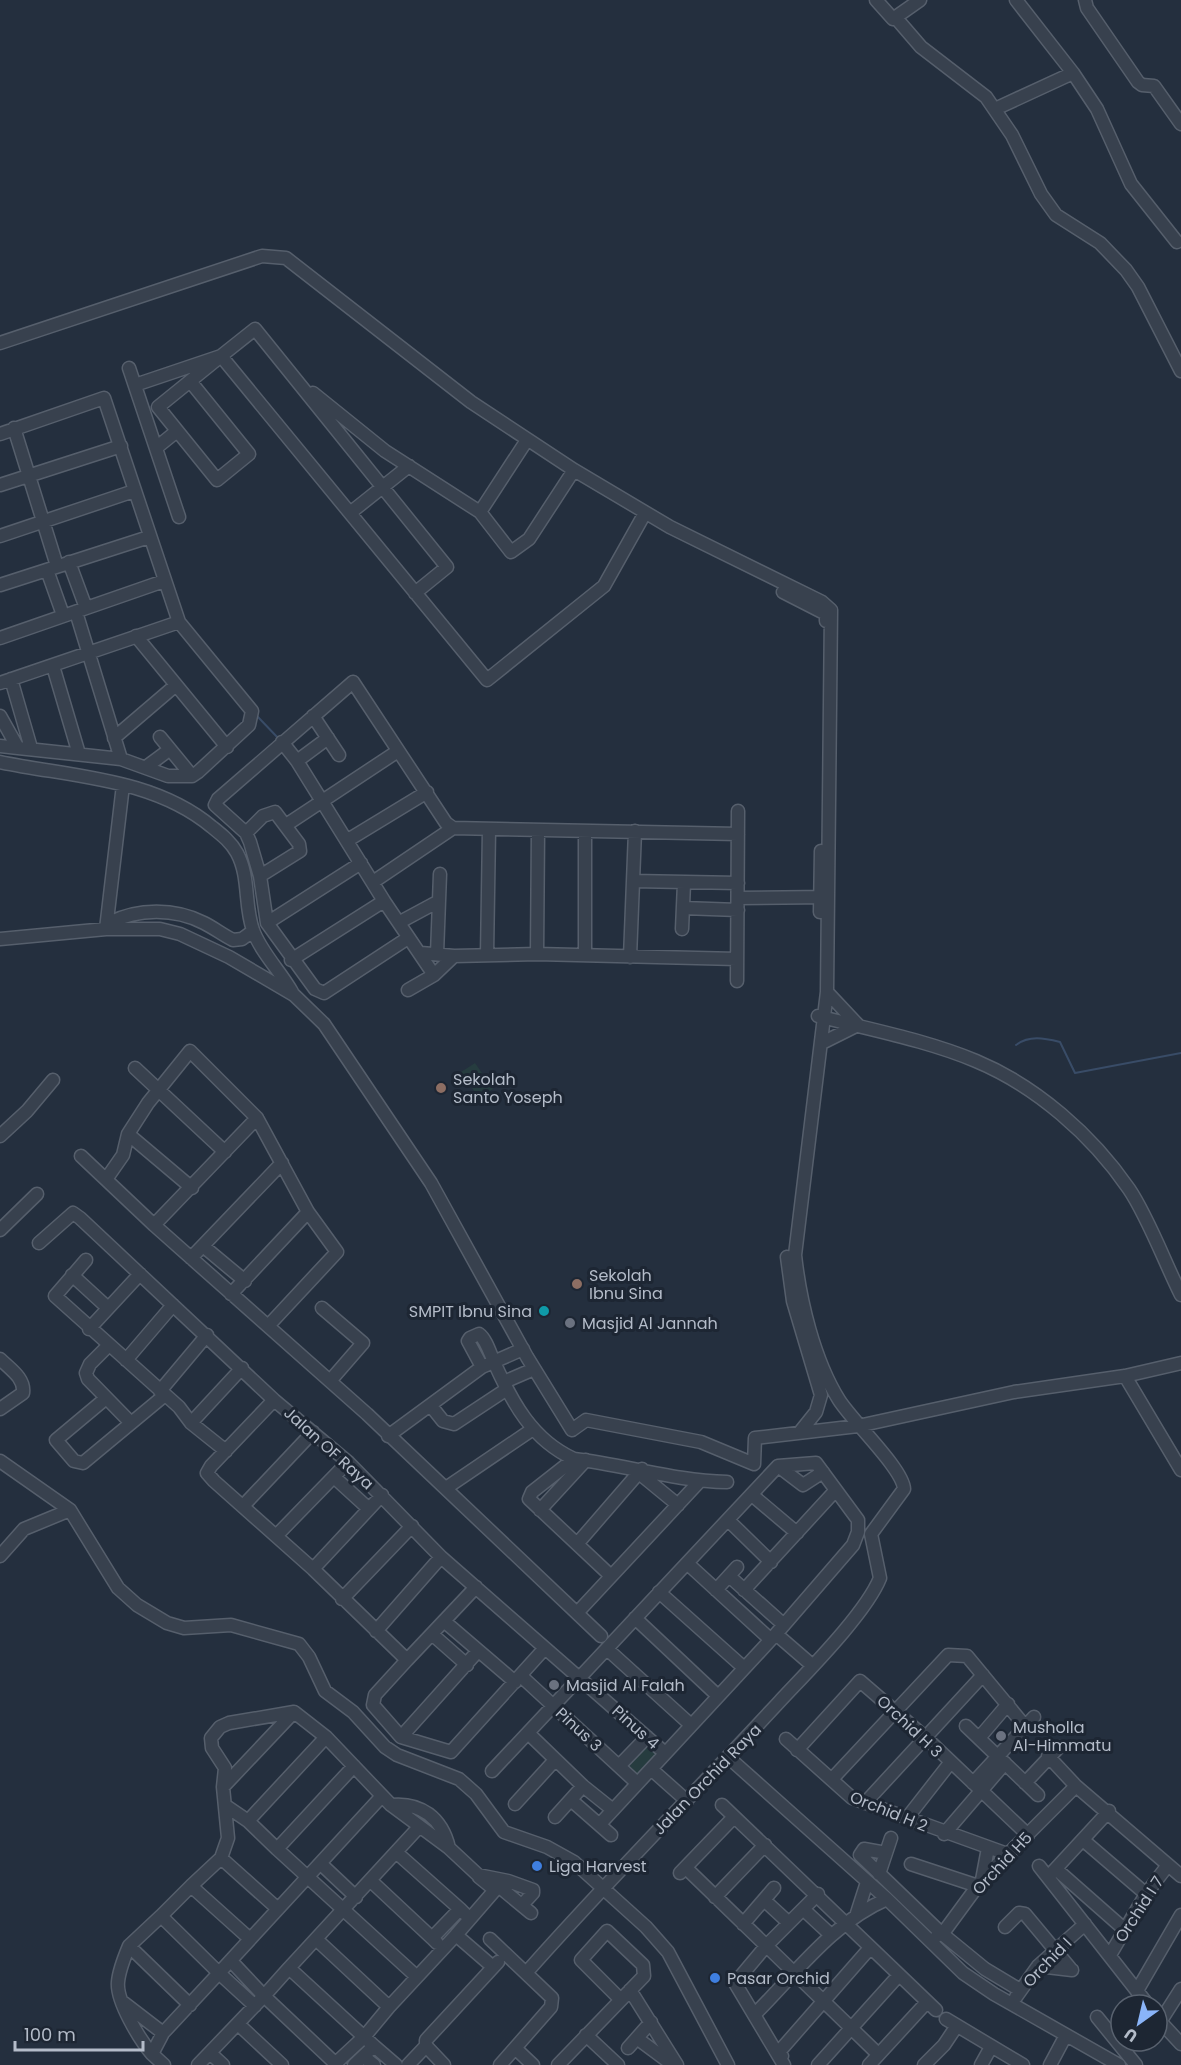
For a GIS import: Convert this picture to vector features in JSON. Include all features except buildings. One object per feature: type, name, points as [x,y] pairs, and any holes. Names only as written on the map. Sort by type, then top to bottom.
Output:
[{"type":"street","points":[[876,0],[890,18],[896,18],[920,0]]},
{"type":"street","points":[[1016,0],[1073,73],[1097,110],[1131,184],[1177,242]]},
{"type":"street","points":[[1085,0],[1138,82],[1142,86],[1154,86],[1181,124]]},
{"type":"street","points":[[896,18],[921,47],[969,82],[995,109],[1047,204],[1064,222],[1100,243],[1138,287],[1181,371]]},
{"type":"street","points":[[995,109],[1073,73]]},
{"type":"street","points":[[0,343],[262,256],[285,261],[447,392],[526,443],[644,515],[829,612],[822,1043],[803,1174],[795,1255],[801,1296],[813,1338],[838,1398],[858,1426]]},
{"type":"street","points":[[0,351],[266,263],[285,261]]},
{"type":"street","points":[[190,381],[249,454],[217,480],[158,407],[190,381],[221,356],[255,329],[447,567],[415,593]]},
{"type":"street","points":[[135,385],[221,356]]},
{"type":"street","points":[[221,356],[486,680],[604,586],[644,515]]},
{"type":"street","points":[[129,368],[179,517]]},
{"type":"street","points":[[293,376],[385,451],[480,513],[511,552],[529,539],[572,472]]},
{"type":"street","points":[[0,434],[105,398],[178,622],[252,711],[249,725],[192,776],[168,776],[121,759],[0,746]]},
{"type":"street","points":[[14,428],[58,566],[81,610],[90,652],[121,759]]},
{"type":"street","points":[[156,448],[177,431]]},
{"type":"street","points":[[480,513],[526,443]]},
{"type":"street","points":[[0,485],[121,446]]},
{"type":"street","points":[[350,513],[409,466]]},
{"type":"street","points":[[0,536],[134,491]]},
{"type":"street","points":[[0,585],[149,537]]},
{"type":"street","points":[[58,566],[63,615]]},
{"type":"street","points":[[0,638],[164,581]]},
{"type":"street","points":[[31,748],[6,682],[178,622]]},
{"type":"street","points":[[136,636],[227,747]]},
{"type":"street","points":[[53,666],[79,754]]},
{"type":"street","points":[[408,938],[324,993],[309,984],[267,923],[260,876],[246,833],[216,808],[216,803],[352,682],[446,823],[453,828],[738,834]]},
{"type":"street","points":[[114,738],[176,685]]},
{"type":"street","points":[[0,716],[18,748]]},
{"type":"street","points":[[313,716],[339,755]]},
{"type":"street","points":[[160,737],[192,776]]},
{"type":"street","points":[[297,760],[328,738]]},
{"type":"street","points":[[282,742],[297,760],[384,902],[400,922],[408,938],[421,953],[434,975]]},
{"type":"street","points":[[146,767],[169,750]]},
{"type":"street","points":[[286,825],[399,751]]},
{"type":"street","points":[[0,762],[123,785],[182,804],[229,841],[244,869],[253,931],[294,995],[324,1024],[431,1183],[534,1369],[572,1430],[586,1420],[701,1442],[754,1464],[755,1438],[858,1426],[1014,1392],[1125,1376],[1181,1363]]},
{"type":"street","points":[[107,926],[123,785]]},
{"type":"street","points":[[348,840],[427,792]]},
{"type":"street","points":[[246,833],[270,811],[280,815],[299,844],[300,851],[260,876]]},
{"type":"street","points":[[737,981],[738,811]]},
{"type":"street","points":[[373,882],[453,828]]},
{"type":"street","points":[[487,955],[489,830]]},
{"type":"street","points":[[537,954],[538,830]]},
{"type":"street","points":[[585,831],[585,955]]},
{"type":"street","points":[[630,957],[635,831]]},
{"type":"street","points":[[267,923],[361,863]]},
{"type":"street","points":[[437,954],[440,874]]},
{"type":"street","points":[[633,881],[738,883]]},
{"type":"street","points":[[682,929],[684,883]]},
{"type":"street","points":[[683,908],[825,897]]},
{"type":"street","points":[[800,1432],[816,1412],[820,1401],[820,1388],[793,1301],[787,1253],[821,1016],[827,992],[825,897]]},
{"type":"street","points":[[400,922],[440,901]]},
{"type":"street","points":[[291,960],[384,902]]},
{"type":"street","points":[[107,926],[124,915],[155,912],[182,914],[232,940],[242,939],[253,931]]},
{"type":"street","points":[[0,926],[3,939],[107,926],[160,929],[180,934],[229,957],[294,995]]},
{"type":"street","points":[[421,953],[454,956],[537,954],[737,958]]},
{"type":"street","points":[[408,990],[434,975],[454,956]]},
{"type":"street","points":[[827,992],[858,1025]]},
{"type":"street","points":[[821,1016],[976,1061],[1017,1082],[1065,1117],[1129,1189],[1181,1295]]},
{"type":"street","points":[[822,1043],[858,1025]]},
{"type":"street","points":[[107,1178],[123,1155],[128,1134],[157,1090],[190,1051],[257,1118],[308,1212],[337,1252],[268,1325]]},
{"type":"street","points":[[135,1068],[225,1152]]},
{"type":"street","points":[[0,1136],[27,1111],[53,1080]]},
{"type":"street","points":[[154,1225],[257,1118]]},
{"type":"street","points":[[128,1134],[192,1188]]},
{"type":"street","points":[[81,1156],[107,1178],[154,1225],[268,1325],[446,1488],[601,1636]]},
{"type":"street","points":[[191,1258],[282,1163]]},
{"type":"street","points":[[2,1225],[37,1194]]},
{"type":"street","points":[[231,1294],[308,1212]]},
{"type":"street","name":"Jalan OF Raya","points":[[39,1243],[73,1213],[80,1218],[274,1400],[348,1462],[441,1557],[580,1677]]},
{"type":"street","points":[[203,1246],[245,1281]]},
{"type":"street","points":[[86,1260],[55,1296],[89,1329],[179,1407],[191,1423],[226,1451]]},
{"type":"street","points":[[89,1329],[141,1274]]},
{"type":"street","points":[[72,1275],[108,1308]]},
{"type":"street","points":[[126,1360],[173,1305]]},
{"type":"street","points":[[322,1308],[363,1343],[330,1381]]},
{"type":"street","points":[[105,1399],[56,1440],[74,1461],[83,1463],[163,1393],[207,1335]]},
{"type":"street","points":[[109,1345],[90,1364],[86,1374],[105,1399],[131,1423]]},
{"type":"street","points":[[388,1436],[488,1365],[523,1349]]},
{"type":"street","points":[[0,1359],[18,1376],[24,1389],[23,1393],[0,1409]]},
{"type":"street","points":[[488,1365],[505,1385],[518,1412],[551,1446],[580,1460],[699,1482],[727,1482]]},
{"type":"street","points":[[191,1423],[242,1368]]},
{"type":"street","points":[[430,1406],[443,1421],[454,1424],[505,1385],[534,1369]]},
{"type":"street","points":[[1125,1376],[1181,1470]]},
{"type":"street","points":[[820,1401],[838,1398]]},
{"type":"street","points":[[274,1400],[207,1473],[313,1569],[407,1660]]},
{"type":"street","name":"Jalan Orchid Raya","points":[[526,1973],[602,1887],[687,1801],[813,1666],[864,1604],[880,1578],[871,1534],[898,1499],[904,1489],[904,1483],[902,1476],[858,1426]]},
{"type":"street","points":[[446,1488],[533,1429]]},
{"type":"street","points":[[243,1506],[313,1432]]},
{"type":"street","points":[[540,1510],[580,1460]]},
{"type":"street","points":[[580,1460],[529,1495],[531,1503],[611,1576]]},
{"type":"street","points":[[0,1461],[70,1510],[118,1588],[137,1605],[167,1623],[184,1628],[231,1625],[294,1641],[304,1649],[326,1691],[353,1712],[384,1747],[397,1755],[459,1779],[476,1794],[504,1832],[561,1854],[574,1862],[646,1927],[668,1952],[728,2065]]},
{"type":"street","points":[[276,1536],[348,1462]]},
{"type":"street","points":[[492,1771],[659,1592],[729,1521],[778,1466],[814,1462],[858,1520],[856,1539],[776,1632],[600,1824]]},
{"type":"street","points":[[778,1466],[803,1485],[823,1472]]},
{"type":"street","points":[[641,1471],[678,1505]]},
{"type":"street","points":[[577,1544],[641,1471]]},
{"type":"street","points":[[334,1478],[369,1509]]},
{"type":"street","points":[[577,1613],[699,1482]]},
{"type":"street","points":[[744,1590],[835,1491]]},
{"type":"street","points":[[313,1569],[381,1495]]},
{"type":"street","points":[[752,1495],[796,1533]]},
{"type":"street","points":[[0,1556],[24,1529],[70,1510]]},
{"type":"street","points":[[729,1521],[771,1562]]},
{"type":"street","points":[[342,1599],[412,1526]]},
{"type":"street","points":[[376,1631],[441,1557]]},
{"type":"street","points":[[688,1564],[716,1590],[776,1632],[813,1666]]},
{"type":"street","points":[[716,1590],[733,1572],[776,1632]]},
{"type":"street","points":[[476,1587],[372,1700],[373,1706],[401,1737],[449,1752],[453,1751],[545,1648]]},
{"type":"street","points":[[659,1592],[743,1667]]},
{"type":"street","points":[[635,1618],[718,1696]]},
{"type":"street","name":"Pinus 3","points":[[445,1622],[478,1651],[554,1705],[637,1783]]},
{"type":"street","points":[[433,1635],[467,1665]]},
{"type":"street","points":[[607,1649],[692,1725]]},
{"type":"street","points":[[401,1737],[478,1651]]},
{"type":"street","points":[[829,1776],[891,1707],[948,1654],[967,1656],[1008,1704],[1029,1721],[1001,1760],[977,1786],[944,1834]]},
{"type":"street","points":[[866,1803],[983,1675]]},
{"type":"street","name":"Pinus 4","points":[[580,1677],[665,1753]]},
{"type":"street","name":"Orchid H 3","points":[[797,1750],[857,1682],[864,1683],[926,1738],[1028,1835]]},
{"type":"street","points":[[979,1738],[1008,1704]]},
{"type":"street","points":[[223,1787],[294,1712]]},
{"type":"street","points":[[164,2065],[139,2037],[123,2001],[118,1983],[129,1946],[221,1858],[228,1838],[223,1787],[225,1768],[210,1742],[215,1733],[229,1723],[294,1712],[326,1737],[391,1805],[449,1848],[478,1875],[502,1887],[527,1909],[532,1890],[502,1887]]},
{"type":"street","points":[[966,1726],[1038,1795]]},
{"type":"street","points":[[528,1734],[583,1786],[613,1810]]},
{"type":"street","points":[[248,1821],[326,1737]]},
{"type":"street","points":[[619,1766],[647,1737]]},
{"type":"street","name":"Orchid H 2","points":[[786,1739],[829,1776],[843,1793],[944,1834],[1010,1856]]},
{"type":"street","points":[[1025,1783],[1048,1756],[1059,1747]]},
{"type":"street","points":[[1048,1756],[1076,1786],[1109,1811],[1181,1876]]},
{"type":"street","points":[[728,1757],[971,1978],[1013,2003],[1065,2039],[1119,2065]]},
{"type":"street","points":[[515,1804],[555,1760]]},
{"type":"street","points":[[907,1818],[950,1763]]},
{"type":"street","points":[[277,1849],[354,1766]]},
{"type":"street","points":[[651,1769],[687,1801]]},
{"type":"street","points":[[555,1817],[583,1786]]},
{"type":"street","name":"Orchid H5","points":[[929,1942],[941,1933],[980,1883],[1010,1856],[1076,1786]]},
{"type":"street","points":[[152,2054],[163,2033],[382,1796]]},
{"type":"street","points":[[571,1800],[611,1835]]},
{"type":"street","points":[[391,1805],[414,1805],[431,1815],[446,1834],[449,1848]]},
{"type":"street","points":[[722,1805],[733,1818],[818,1894],[845,1924],[931,2006],[869,2065]]},
{"type":"street","points":[[226,1806],[248,1821],[416,1976]]},
{"type":"street","points":[[1053,1873],[1109,1811]]},
{"type":"street","points":[[733,1818],[683,1871],[716,1898],[796,1973],[878,2054]]},
{"type":"street","points":[[198,2065],[345,1910],[419,1827]]},
{"type":"street","points":[[879,1874],[891,1838]]},
{"type":"street","points":[[1083,1840],[1146,1894]]},
{"type":"street","points":[[716,1898],[765,1845]]},
{"type":"street","points":[[911,1864],[980,1883],[988,1848]]},
{"type":"street","points":[[886,1853],[864,1849],[860,1856],[941,1933],[985,1969],[1020,1990]]},
{"type":"street","points":[[397,1853],[470,1919]]},
{"type":"street","points":[[221,1858],[278,1909]]},
{"type":"street","points":[[321,1864],[356,1898]]},
{"type":"street","name":"Orchid I 7","points":[[1110,1955],[1146,1894],[1168,1864]]},
{"type":"street","points":[[1039,1866],[1053,1873],[1124,1929]]},
{"type":"street","points":[[1053,1873],[1085,1924],[1140,1993]]},
{"type":"street","points":[[370,1881],[443,1949]]},
{"type":"street","points":[[859,1911],[867,1885]]},
{"type":"street","points":[[191,1886],[250,1939]]},
{"type":"street","points":[[161,1916],[219,1973],[259,2001],[336,2064],[364,2037],[416,1976],[502,1887]]},
{"type":"street","points":[[743,1924],[774,1888]]},
{"type":"street","points":[[784,2065],[735,1983],[766,1946],[818,1894]]},
{"type":"street","points":[[764,1900],[789,1923]]},
{"type":"street","points":[[755,2014],[831,1935],[859,1911],[884,1900]]},
{"type":"street","points":[[432,1938],[460,1909]]},
{"type":"street","points":[[803,1909],[831,1935]]},
{"type":"street","points":[[1005,1927],[1022,1912],[1072,1971],[1038,1966]]},
{"type":"street","points":[[1138,1989],[1181,1915]]},
{"type":"street","name":"Orchid I","points":[[1013,2003],[1038,1966],[1085,1924]]},
{"type":"street","points":[[558,2065],[620,1999],[642,1980],[643,1965],[609,1931],[604,1931],[580,1960],[620,1999]]},
{"type":"street","points":[[456,1935],[494,1967]]},
{"type":"street","points":[[490,1939],[550,1995],[553,2003],[500,2065]]},
{"type":"street","points":[[317,1940],[389,2007]]},
{"type":"street","points":[[129,1946],[190,2005]]},
{"type":"street","points":[[778,2053],[870,1948]]},
{"type":"street","points":[[408,2065],[426,2046],[426,2040],[506,1955]]},
{"type":"street","points":[[231,1961],[259,2001]]},
{"type":"street","points":[[289,1968],[396,2065]]},
{"type":"street","points":[[818,2065],[899,1975]]},
{"type":"street","points":[[1176,2008],[1181,1989]]},
{"type":"street","points":[[630,1990],[675,2065]]},
{"type":"street","points":[[123,2001],[163,2033]]},
{"type":"street","points":[[1097,2017],[1136,2065]]},
{"type":"street","points":[[946,2019],[1023,2065]]},
{"type":"street","points":[[628,2048],[651,2022]]},
{"type":"street","points":[[238,2024],[282,2065]]},
{"type":"street","points":[[924,2065],[944,2045],[956,2027]]},
{"type":"street","points":[[1169,2031],[1181,2044]]},
{"type":"street","points":[[586,2035],[618,2065]]},
{"type":"street","points":[[638,2038],[675,2065]]},
{"type":"street","points":[[1052,2061],[1065,2039]]},
{"type":"street","points":[[936,2065],[944,2045]]},
{"type":"street","points":[[359,2061],[374,2046]]},
{"type":"street","points":[[426,2046],[444,2065]]},
{"type":"street","points":[[981,2065],[991,2047]]},
{"type":"street","points":[[515,2048],[533,2065]]},
{"type":"street","points":[[210,2053],[223,2065]]},
{"type":"street","points":[[778,2053],[792,2065]]},
{"type":"street","points":[[359,2061],[374,2065]]},
{"type":"green space","points":[[475,1063],[493,1089],[479,1098],[461,1072]]},
{"type":"green space","points":[[647,1741],[661,1754],[637,1779],[623,1766]]},
{"type":"waterway","points":[[257,716],[280,740]]},
{"type":"waterway","points":[[1016,1045],[1031,1039],[1060,1042],[1075,1073],[1181,1053]]},
{"type":"place","name":"Sekolah Santo Yoseph","points":[[441,1088]]},
{"type":"place","name":"Sekolah Ibnu Sina","points":[[577,1284]]},
{"type":"place","name":"SMPIT Ibnu Sina","points":[[544,1311]]},
{"type":"place","name":"Masjid Al Jannah","points":[[570,1323]]},
{"type":"place","name":"Masjid Al Falah","points":[[554,1685]]},
{"type":"place","name":"Musholla Al-Himmatu","points":[[1001,1736]]},
{"type":"place","name":"Liga Harvest","points":[[537,1866]]},
{"type":"place","name":"Pasar Orchid","points":[[715,1978]]}]
